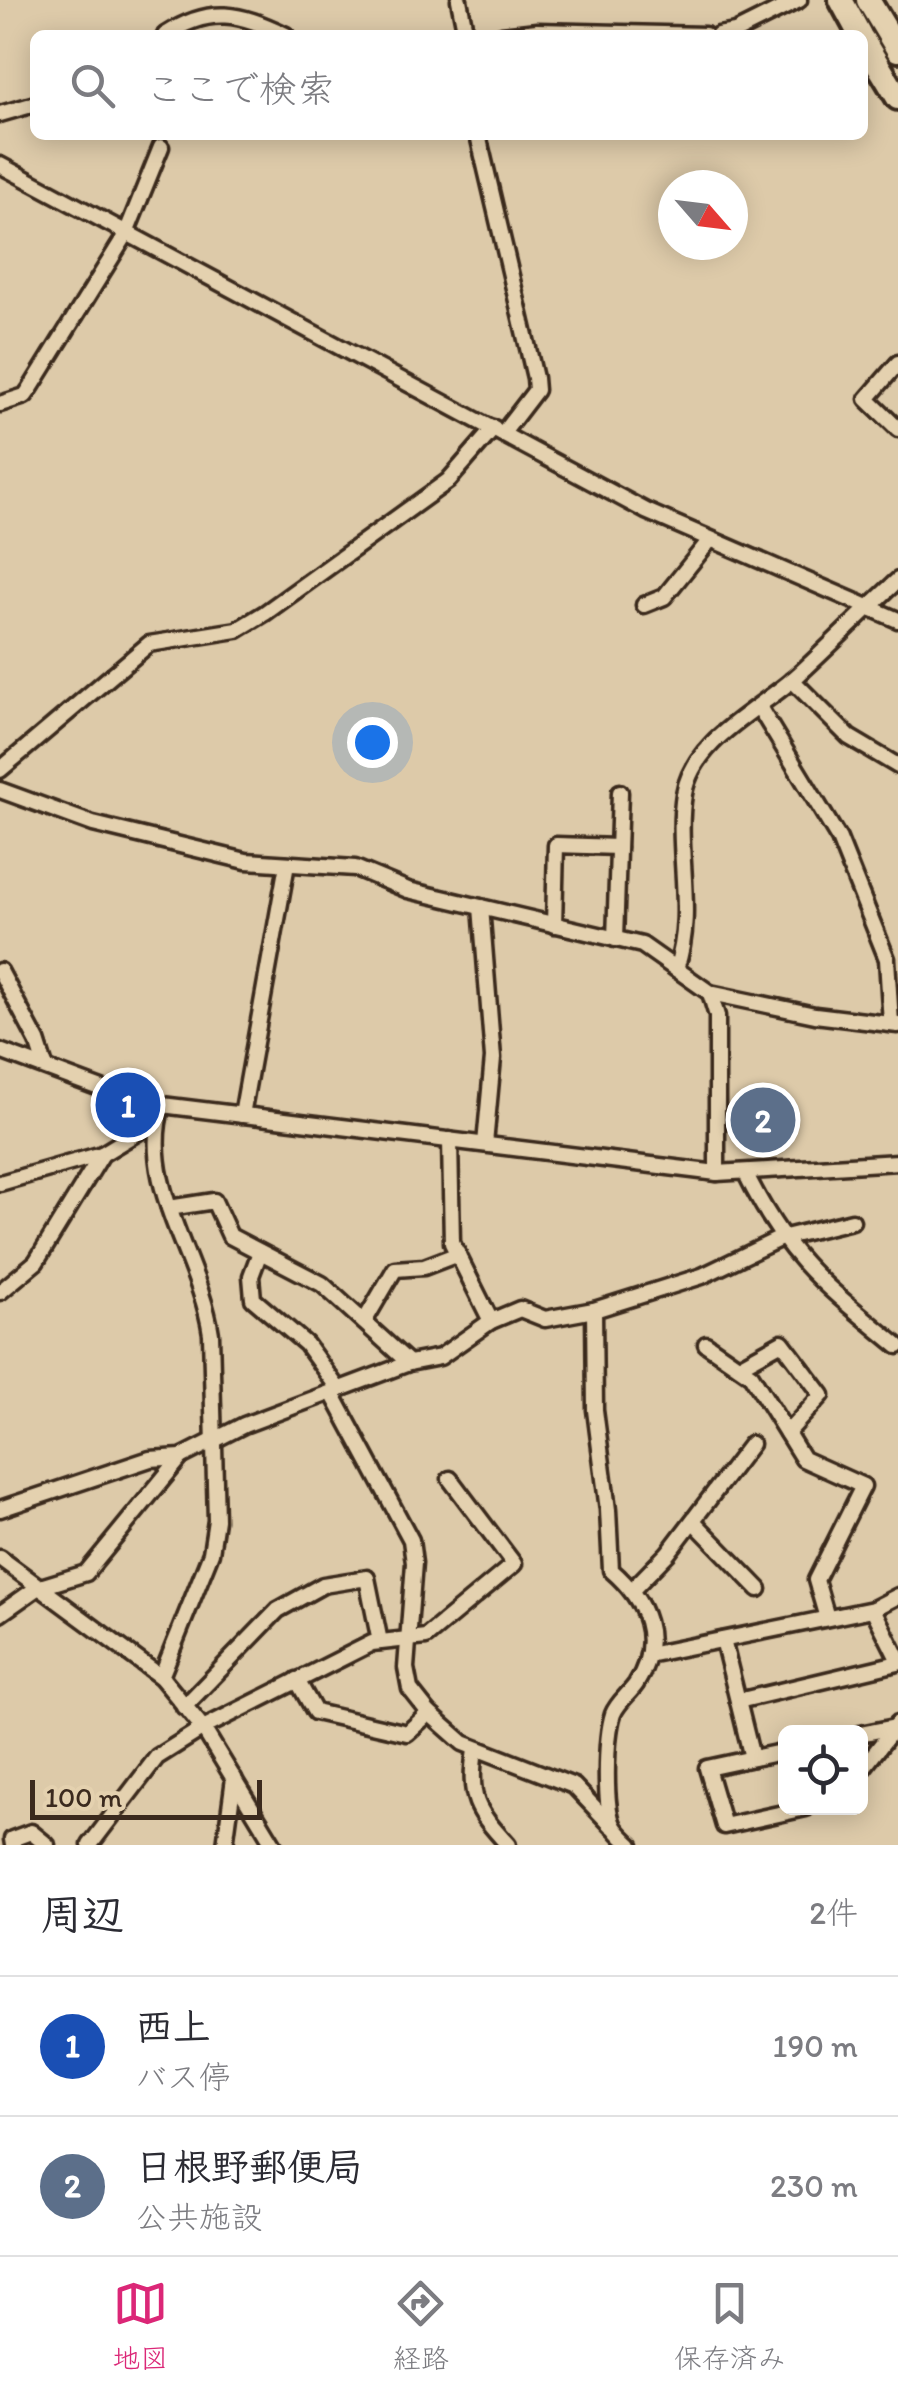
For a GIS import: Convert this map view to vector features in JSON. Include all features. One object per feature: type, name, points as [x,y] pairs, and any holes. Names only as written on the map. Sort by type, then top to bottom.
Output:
[{"type":"main road","points":[[841,0],[858,30]]},
{"type":"main road","points":[[868,0],[898,50]]},
{"type":"main road","points":[[868,48],[898,98]]},
{"type":"street","points":[[459,0],[465,30]]},
{"type":"street","points":[[739,30],[800,0]]},
{"type":"street","points":[[174,30],[200,16],[218,15],[240,16],[274,30]]},
{"type":"street","points":[[0,114],[30,105]]},
{"type":"street","points":[[0,770],[149,644],[238,630],[265,613],[448,481],[536,390],[479,140]]},
{"type":"street","points":[[0,404],[25,396],[30,389],[125,236],[161,147]]},
{"type":"street","points":[[0,165],[125,236],[646,511],[898,620]]},
{"type":"street","points":[[898,363],[866,398],[898,429]]},
{"type":"street","points":[[644,606],[664,597],[710,540]]},
{"type":"street","points":[[676,969],[684,927],[684,799],[688,778],[715,742],[792,680],[898,580]]},
{"type":"street","points":[[792,680],[850,737],[898,766]]},
{"type":"street","points":[[0,790],[129,833],[246,862],[355,868],[408,890],[642,946],[710,993],[816,1015],[894,1024],[887,959],[839,839],[759,707]]},
{"type":"street","points":[[615,939],[620,792]]},
{"type":"street","points":[[554,925],[556,845],[618,847]]},
{"type":"street","points":[[242,1114],[286,864]]},
{"type":"street","points":[[481,907],[493,1058],[485,1144]]},
{"type":"street","points":[[0,971],[38,1041],[45,1066]]},
{"type":"street","points":[[710,993],[717,1016],[717,1173]]},
{"type":"street","points":[[0,1051],[160,1112],[242,1114],[717,1173],[898,1162]]},
{"type":"street","points":[[0,1183],[102,1154],[160,1112]]},
{"type":"street","points":[[160,1112],[163,1193],[208,1310],[216,1520],[211,1553],[160,1677]]},
{"type":"street","points":[[450,1140],[452,1244],[491,1322]]},
{"type":"street","points":[[0,1292],[36,1262],[102,1154]]},
{"type":"street","points":[[745,1172],[780,1238],[819,1282],[898,1346]]},
{"type":"street","points":[[169,1208],[214,1202],[230,1236],[322,1284],[409,1363]]},
{"type":"street","points":[[0,1509],[150,1459],[181,1457],[244,1426],[409,1363],[440,1357],[491,1322],[520,1309],[546,1319],[594,1310],[702,1276],[780,1238],[852,1222]]},
{"type":"street","points":[[260,1252],[250,1276],[253,1299],[306,1344],[411,1540],[414,1563],[406,1668],[410,1689],[429,1713],[476,1750],[574,1786],[631,1845]]},
{"type":"street","points":[[364,1322],[395,1269],[424,1267],[458,1254]]},
{"type":"street","points":[[594,1310],[594,1410],[608,1510],[611,1570],[633,1589],[651,1624],[648,1655],[638,1681],[614,1713],[606,1771],[613,1826]]},
{"type":"street","points":[[738,1366],[782,1342],[822,1395],[786,1432]]},
{"type":"street","points":[[706,1344],[752,1375],[803,1460],[862,1486],[816,1580],[827,1618]]},
{"type":"street","points":[[633,1589],[752,1444]]},
{"type":"street","points":[[0,1614],[37,1588],[86,1573],[181,1457]]},
{"type":"street","points":[[90,1845],[157,1757],[296,1680],[380,1642],[426,1638],[514,1564],[450,1479]]},
{"type":"street","points":[[692,1521],[760,1589]]},
{"type":"street","points":[[0,1558],[37,1588],[113,1638],[160,1677],[204,1728],[274,1845]]},
{"type":"street","points":[[184,1707],[278,1610],[323,1584],[367,1578],[380,1642]]},
{"type":"street","points":[[648,1655],[873,1609],[898,1596]]},
{"type":"street","points":[[738,1701],[898,1661],[873,1609]]},
{"type":"street","points":[[722,1640],[752,1758]]},
{"type":"street","points":[[296,1680],[315,1712],[408,1733],[429,1713]]},
{"type":"street","points":[[868,1732],[897,1725]]},
{"type":"street","points":[[868,1762],[897,1725]]},
{"type":"street","points":[[476,1750],[470,1782],[474,1803],[508,1845]]},
{"type":"street","points":[[778,1753],[707,1768],[724,1826],[778,1814]]},
{"type":"street","points":[[225,1845],[234,1777]]},
{"type":"street","points":[[13,1845],[12,1839],[30,1832],[48,1845]]},
{"type":"place","name":"西上","points":[[128,1105]]},
{"type":"place","name":"日根野郵便局","points":[[763,1120]]}]
